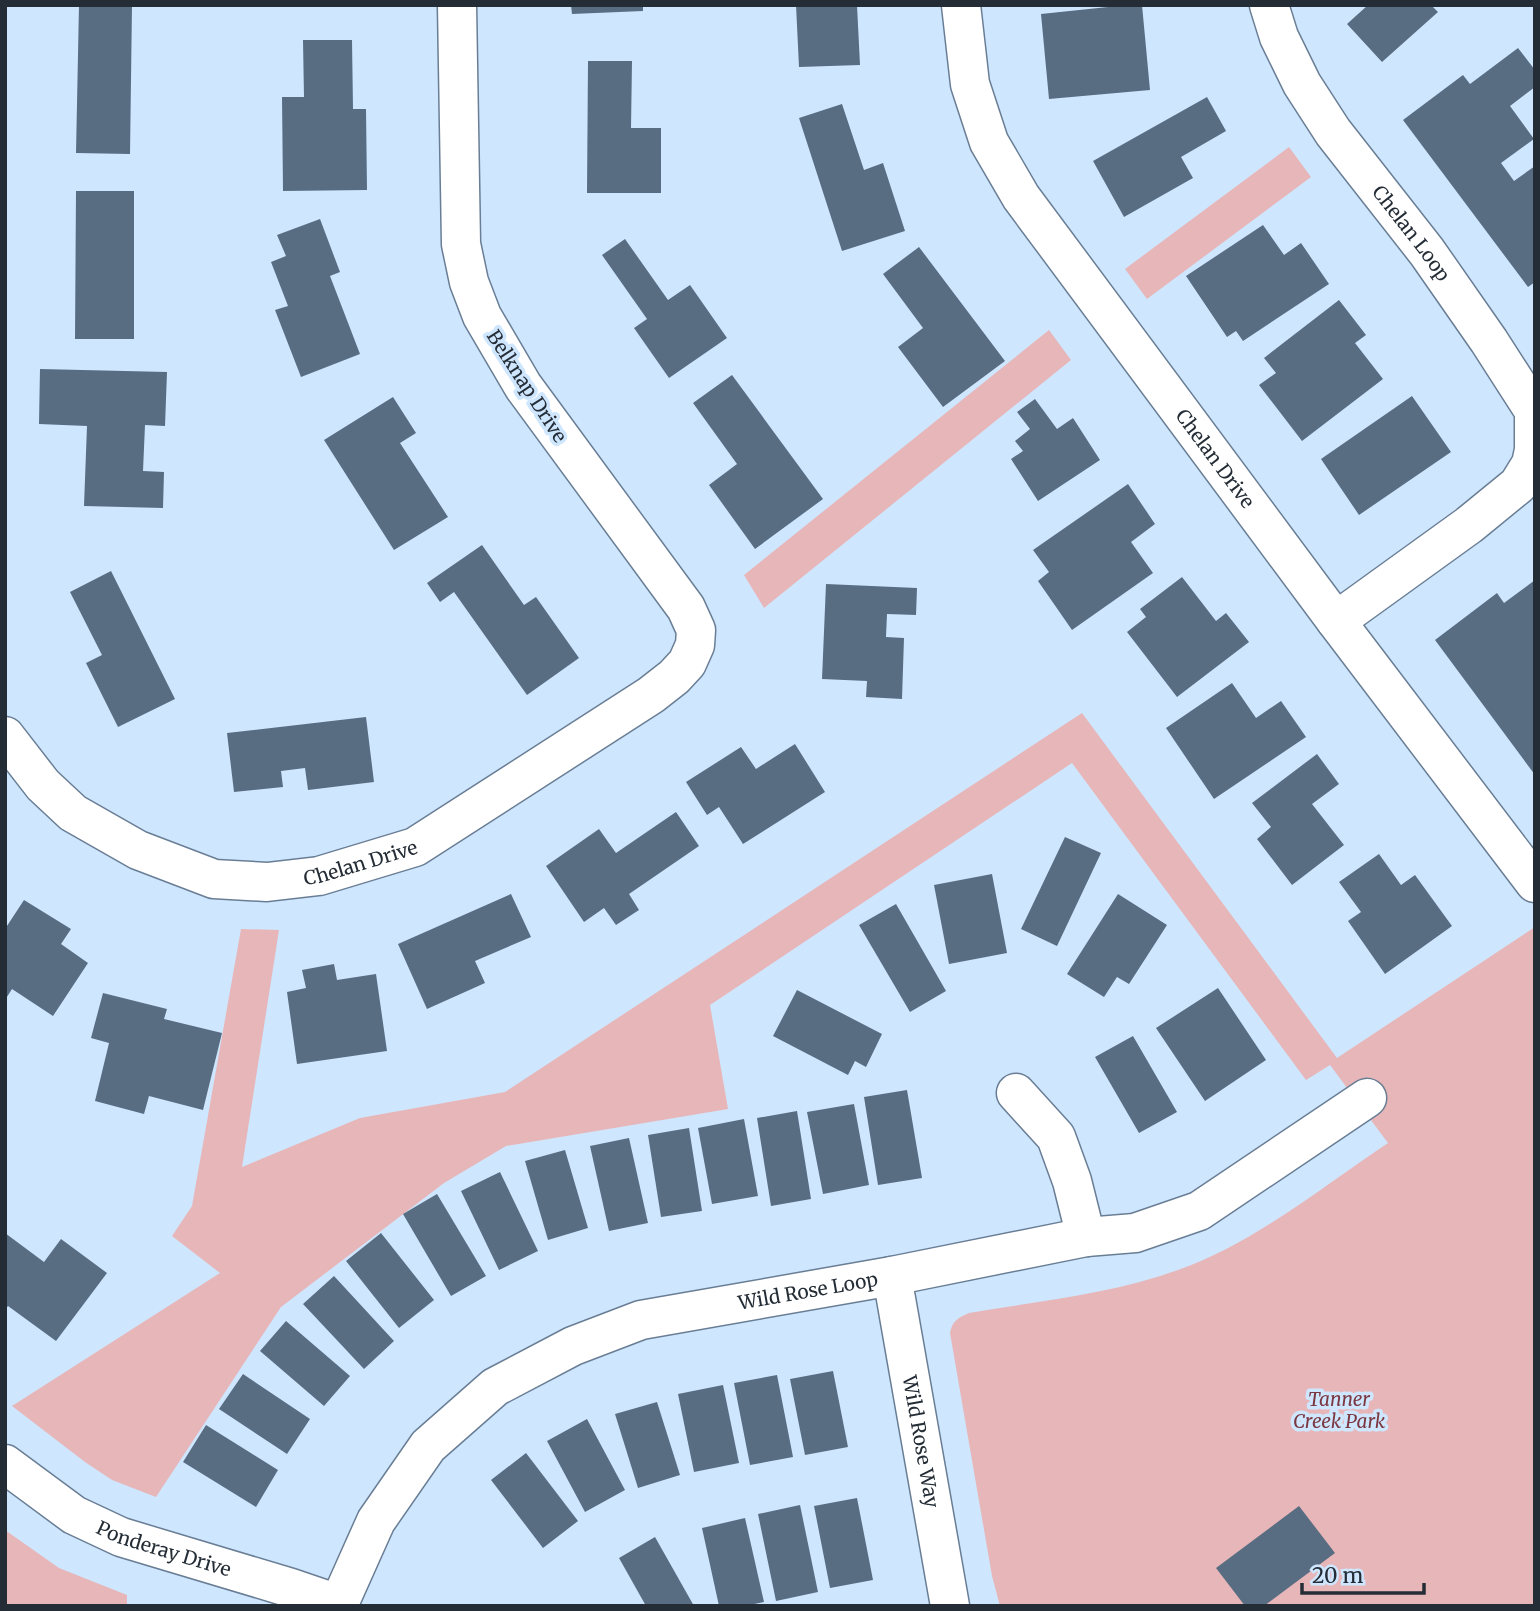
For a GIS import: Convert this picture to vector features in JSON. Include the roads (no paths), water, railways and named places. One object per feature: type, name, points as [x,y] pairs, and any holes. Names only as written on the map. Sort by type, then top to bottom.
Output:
[{"type":"street","name":"Belknap Drive","points":[[457,5],[461,244],[469,282],[482,316],[523,386],[686,608],[696,630],[695,645]]},
{"type":"street","name":"Chelan Drive","points":[[961,5],[970,84],[989,142],[1021,197],[1336,621],[1535,883]]},
{"type":"street","name":"Chelan Loop","points":[[1269,5],[1279,37],[1298,79],[1333,132],[1427,252],[1534,411],[1533,465],[1518,485],[1469,525],[1336,621]]},
{"type":"street","name":"Chelan Drive","points":[[5,736],[43,785],[74,813],[138,850],[214,879],[267,882],[319,876],[415,847],[643,701],[687,663],[695,645]]},
{"type":"street","points":[[1016,1093],[1056,1137],[1072,1181],[1086,1237]]},
{"type":"street","name":"Wild Rose Loop","points":[[338,1605],[376,1521],[428,1446],[495,1387],[573,1346],[641,1320],[892,1276],[1086,1237],[1135,1233],[1199,1212],[1367,1098]]},
{"type":"street","name":"Wild Rose Way","points":[[892,1276],[950,1606]]},
{"type":"street","name":"Ponderay Drive","points":[[5,1464],[74,1515],[121,1537],[291,1588],[338,1605]]},
{"type":"park label","name":"Tanner Creek Park","points":[[1339,1410]]}]
